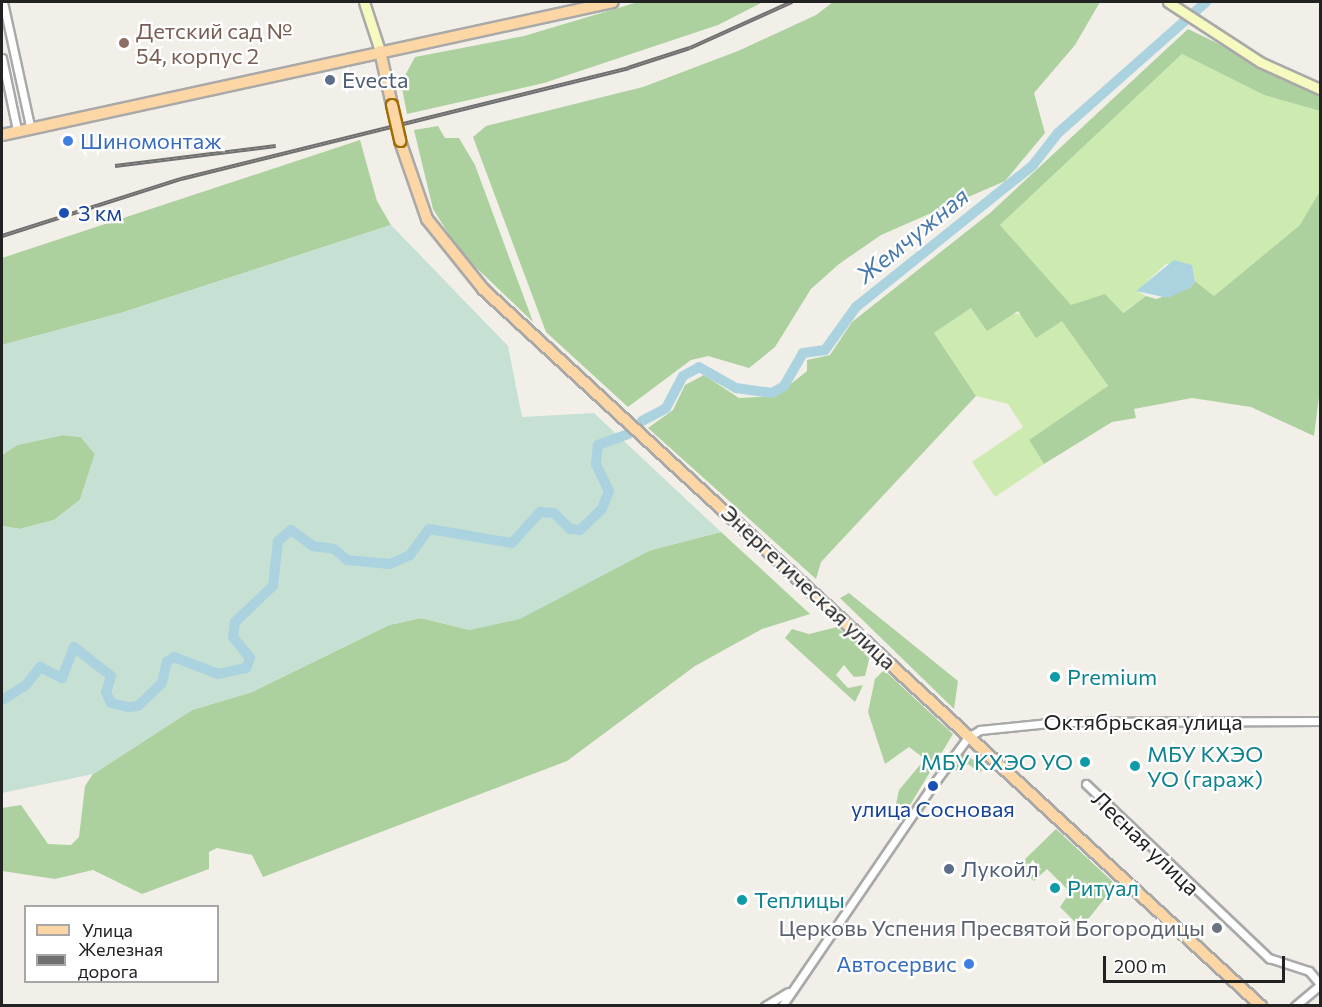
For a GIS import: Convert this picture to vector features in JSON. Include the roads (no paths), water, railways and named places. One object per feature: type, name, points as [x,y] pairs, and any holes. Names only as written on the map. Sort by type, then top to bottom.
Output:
[{"type":"main road","points":[[364,2],[380,51]]},
{"type":"main road","points":[[2,135],[30,126],[612,2]]},
{"type":"main road","points":[[1170,3],[1210,31],[1320,89]]},
{"type":"main road","name":"Энергетическая улица","points":[[380,51],[399,141],[427,219],[483,289],[1261,1005]]},
{"type":"street","points":[[3,2],[30,126]]},
{"type":"street","points":[[2,58],[17,130]]},
{"type":"street","name":"Октябрьская улица","points":[[968,737],[1025,723],[1320,721]]},
{"type":"street","points":[[782,1005],[968,737]]},
{"type":"street","name":"Лесная улица","points":[[1086,784],[1269,958],[1309,971],[1320,985],[1295,1005]]},
{"type":"street","points":[[765,1005],[795,986]]},
{"type":"water","points":[[1174,260],[1192,265],[1195,281],[1190,288],[1168,298],[1136,291]]},
{"type":"waterway","name":"Жемчужная","points":[[642,421],[666,408],[683,376],[699,367],[736,388],[772,393],[784,386],[803,353],[825,350],[856,307],[1033,165],[1058,133],[1206,2]]},
{"type":"waterway","name":"Жемчужная","points":[[2,700],[26,685],[40,667],[62,678],[74,647],[111,676],[106,692],[111,703],[129,707],[138,706],[162,683],[167,662],[174,657],[218,674],[246,668],[250,658],[233,637],[235,622],[273,586],[278,541],[291,530],[313,546],[334,549],[347,560],[390,564],[410,555],[429,529],[512,543],[540,512],[554,513],[570,529],[580,530],[602,509],[609,491],[596,464],[598,445],[629,434]]},
{"type":"railway","points":[[2,236],[181,179],[628,68],[690,48],[792,2]]},
{"type":"railway","points":[[115,166],[276,146]]},
{"type":"place","name":"Детский сад № 54, корпус 2","points":[[124,43]]},
{"type":"place","name":"Evecta","points":[[330,80]]},
{"type":"place","name":"Шиномонтаж","points":[[68,141]]},
{"type":"place","name":"3 км","points":[[64,213]]},
{"type":"place","name":"Premium","points":[[1055,677]]},
{"type":"place","name":"МБУ КХЭО УО","points":[[1085,762]]},
{"type":"place","name":"МБУ КХЭО УО (гараж)","points":[[1135,766]]},
{"type":"place","name":"улица Сосновая","points":[[933,786]]},
{"type":"place","name":"Лукойл","points":[[949,869]]},
{"type":"place","name":"Ритуал","points":[[1055,888]]},
{"type":"place","name":"Теплицы","points":[[742,900]]},
{"type":"place","name":"Церковь Успения Пресвятой Богородицы","points":[[1217,928]]},
{"type":"place","name":"Автосервис","points":[[969,964]]}]
